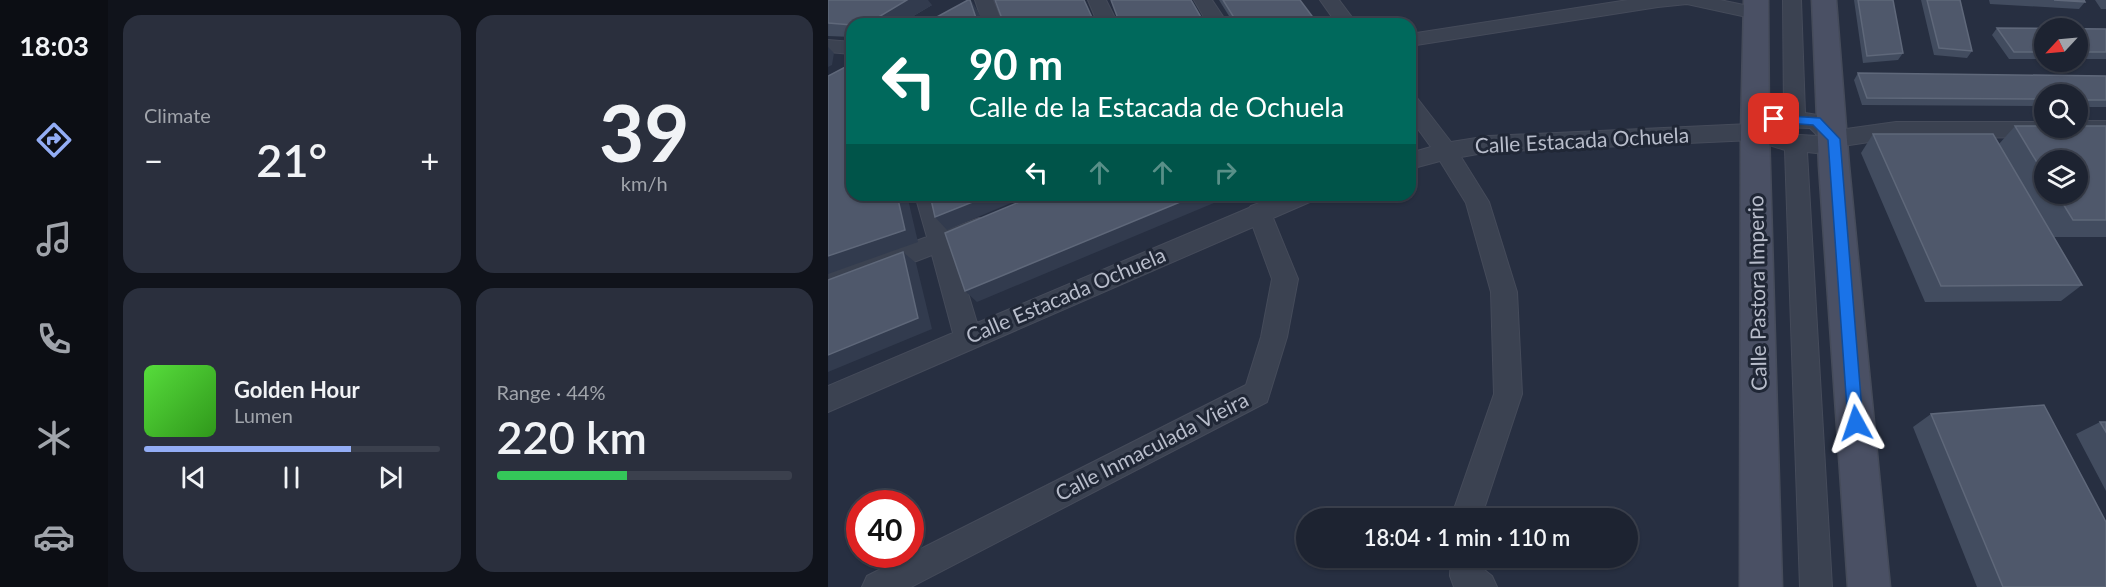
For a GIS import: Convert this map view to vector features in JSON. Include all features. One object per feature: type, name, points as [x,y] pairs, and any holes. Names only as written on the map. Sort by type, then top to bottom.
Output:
[{"type":"street","points":[[984,0],[991,18]]},
{"type":"street","points":[[1097,0],[1105,18]]},
{"type":"street","points":[[1203,0],[1214,18]]},
{"type":"street","points":[[1329,0],[1342,18]]},
{"type":"street","points":[[1416,39],[1658,1],[1682,0]]},
{"type":"street","points":[[1692,0],[1756,7]]},
{"type":"street","points":[[1792,0],[1816,587]]},
{"type":"street","points":[[1824,0],[1869,587]]},
{"type":"street","name":"Calle Pastora Imperio","points":[[1756,7],[1755,132],[1761,587]]},
{"type":"street","points":[[828,46],[846,48]]},
{"type":"street","points":[[1416,111],[1446,151],[1477,202],[1504,292],[1508,394],[1469,508]]},
{"type":"street","points":[[1796,132],[1816,146],[1834,139],[1896,130],[2106,129]]},
{"type":"street","points":[[1755,132],[1780,142],[1796,132]]},
{"type":"street","name":"Calle Estacada Ochuela","points":[[1416,159],[1446,151],[1489,144],[1755,132]]},
{"type":"street","points":[[929,201],[968,339]]},
{"type":"street","name":"Calle Estacada Ochuela","points":[[828,399],[1288,201]]},
{"type":"street","name":"Calle Inmaculada Vieira","points":[[878,587],[1257,393],[1274,337],[1285,279],[1259,212]]},
{"type":"street","points":[[828,284],[941,243],[1002,217]]},
{"type":"street","points":[[1466,568],[1466,576],[1481,587]]},
{"type":"building","points":[[828,0],[907,0],[877,18],[846,18],[846,24],[828,23]]},
{"type":"building","points":[[970,0],[976,18],[935,18]]},
{"type":"building","points":[[995,0],[1084,0],[1092,18],[1002,18]]},
{"type":"building","points":[[1111,0],[1191,0],[1202,18],[1118,18]]},
{"type":"building","points":[[1223,0],[1300,0],[1314,18],[1234,18]]},
{"type":"building","points":[[1858,0],[1893,0],[1903,53],[1867,56]]},
{"type":"building","points":[[1927,0],[1960,0],[1972,51],[1939,48]]},
{"type":"building","points":[[2054,0],[2084,0],[2085,2]]},
{"type":"building","points":[[1997,28],[2034,28],[2034,52],[2014,52]]},
{"type":"building","points":[[2088,29],[2106,29],[2106,52],[2088,52]]},
{"type":"building","points":[[846,67],[846,201],[898,201],[905,230],[828,256],[828,76]]},
{"type":"building","points":[[1858,73],[2106,76],[2106,100],[2088,100],[2088,84],[2034,84],[2034,99],[1867,98]]},
{"type":"building","points":[[2015,126],[2034,126],[2034,138],[2088,138],[2088,126],[2106,126],[2106,220],[2073,220],[2063,204],[2088,204],[2088,150],[2034,150],[2034,157]]},
{"type":"building","points":[[1873,134],[1993,134],[2082,285],[1941,286]]},
{"type":"building","points":[[931,201],[975,201],[935,217]]},
{"type":"building","points":[[1022,201],[1182,201],[965,291],[945,233]]},
{"type":"building","points":[[903,252],[918,318],[828,355],[828,280]]},
{"type":"building","points":[[2044,405],[2106,522],[2106,587],[2003,587],[1931,414]]},
{"type":"building","points":[[2100,422],[2106,422],[2106,432]]},
{"type":"route","points":[[1774,119],[1816,121],[1834,139],[1834,166],[1856,423]]}]
